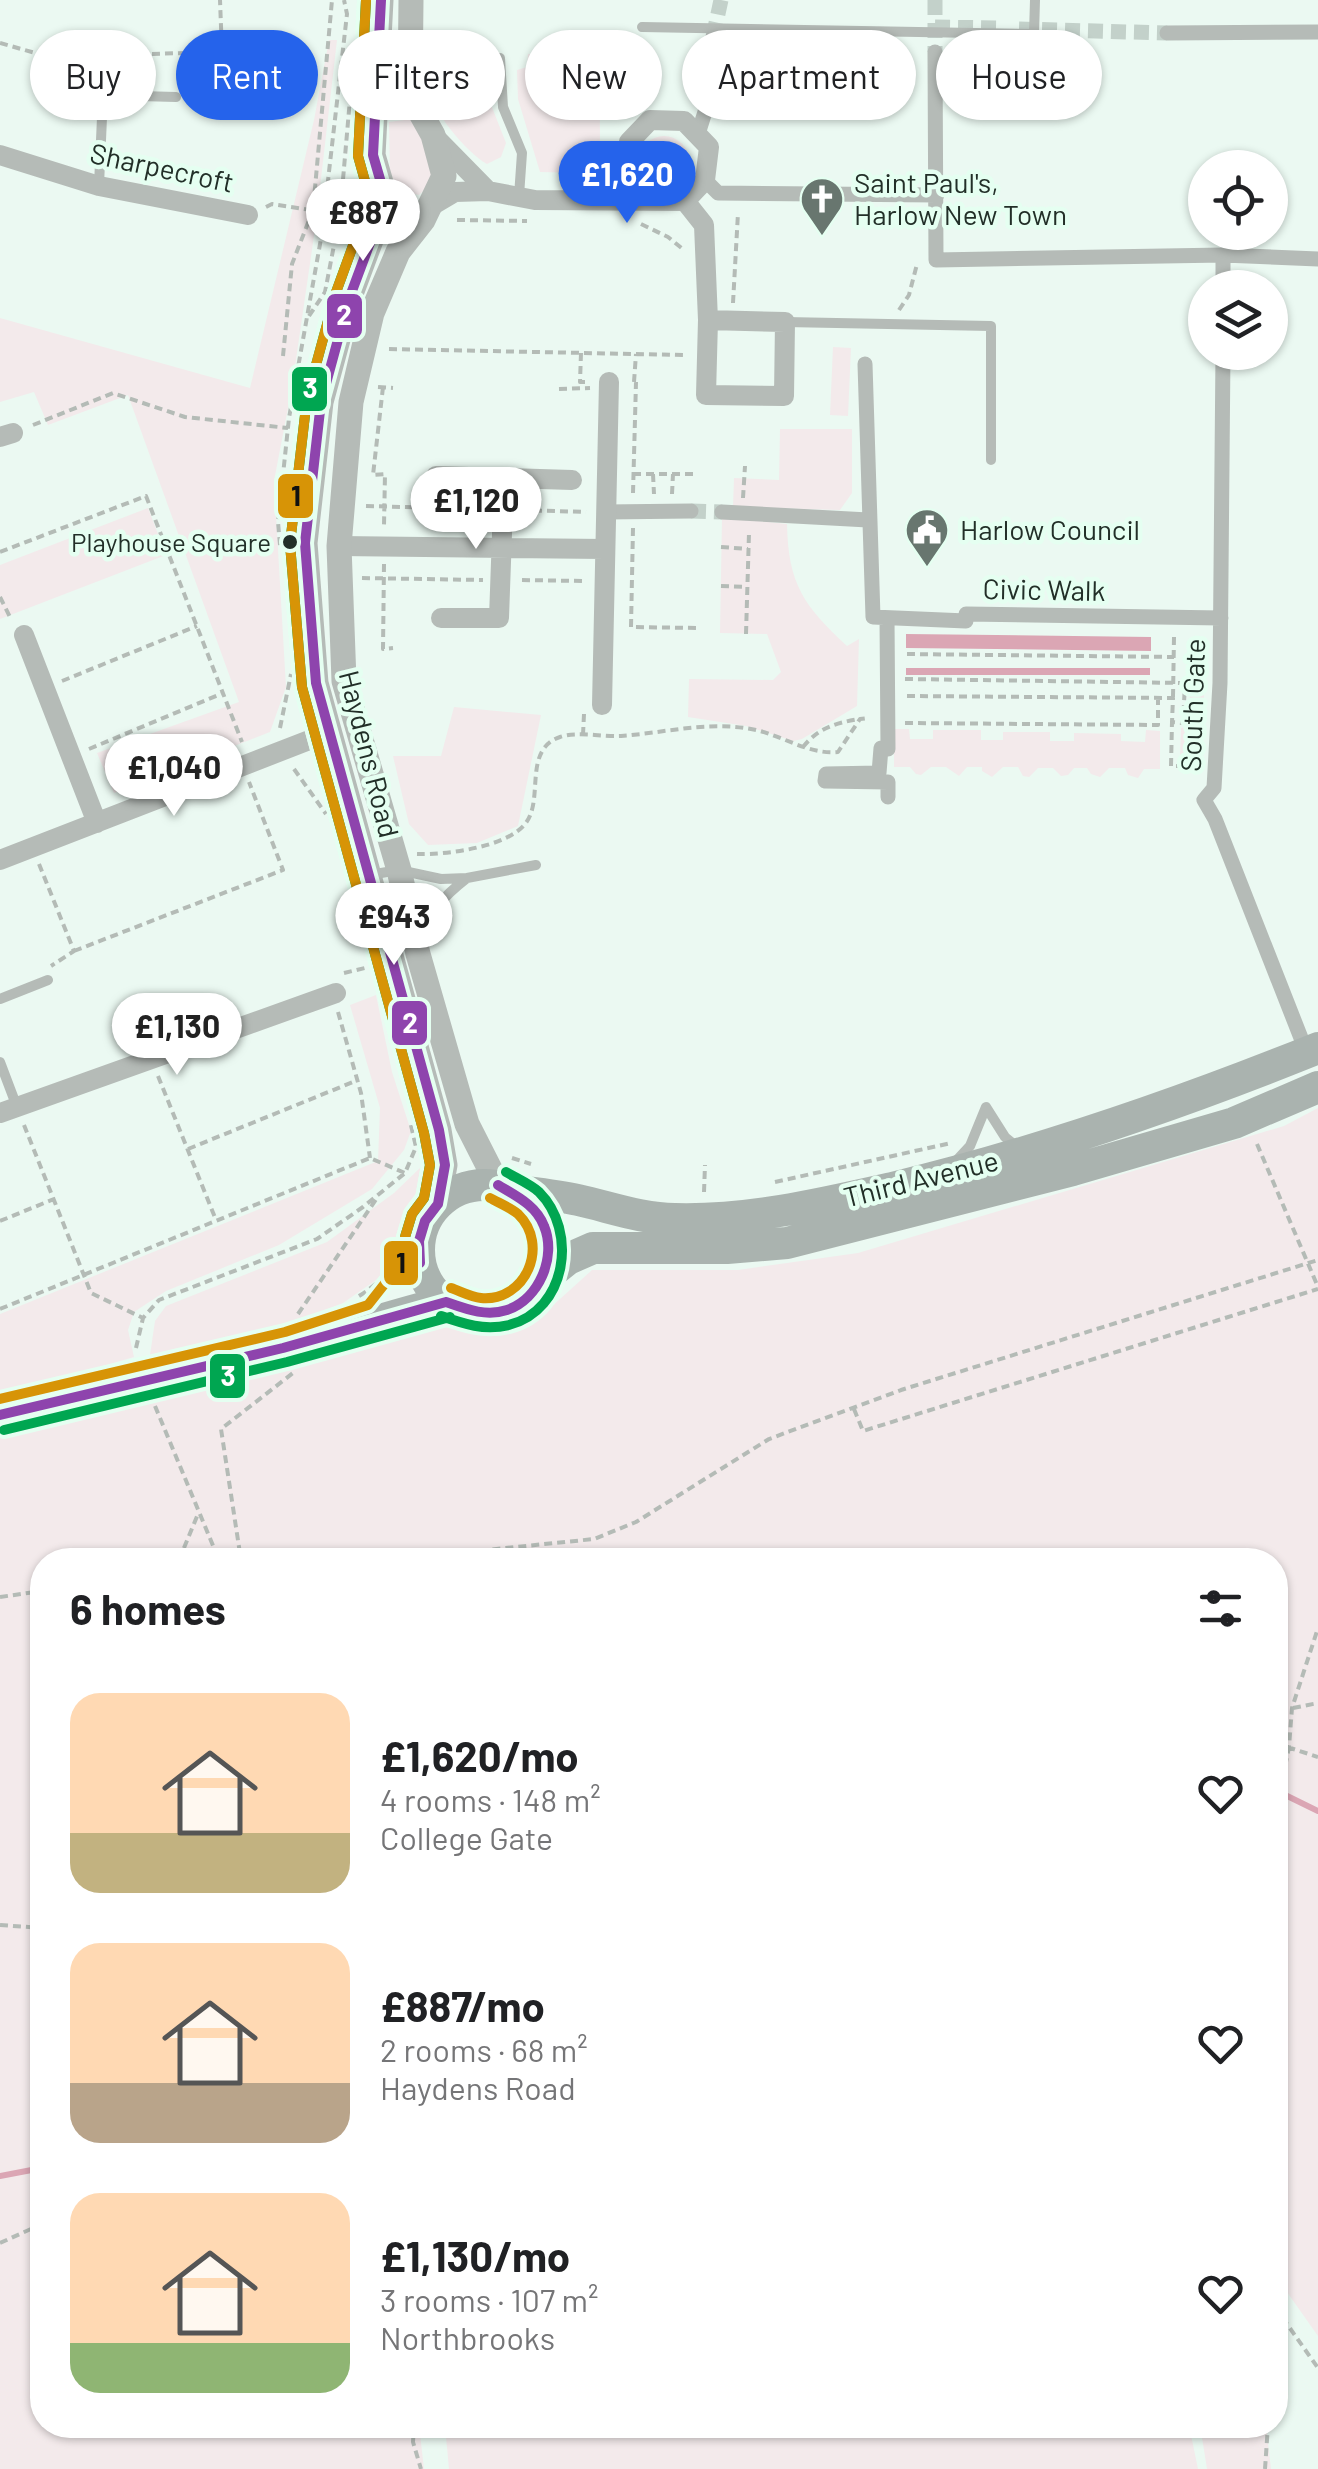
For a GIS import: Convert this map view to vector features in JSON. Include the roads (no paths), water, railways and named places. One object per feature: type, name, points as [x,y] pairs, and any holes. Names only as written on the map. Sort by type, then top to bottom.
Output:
[{"type":"main road","name":"Third Avenue","points":[[504,1187],[573,1198],[640,1216],[672,1219],[728,1218],[812,1206],[1024,1154],[1195,1097],[1310,1043]]},
{"type":"main road","name":"Third Avenue","points":[[543,1279],[593,1248],[727,1248],[786,1243],[1073,1170],[1246,1118],[1318,1086]]},
{"type":"main road","points":[[470,1186],[504,1187],[535,1209],[549,1238],[550,1259],[543,1279],[517,1306],[500,1313],[481,1315],[446,1302],[434,1291],[420,1262],[427,1206],[470,1186]]},
{"type":"main road","points":[[0,1415],[289,1346],[367,1308],[420,1262]]},
{"type":"main road","points":[[367,1308],[446,1302]]},
{"type":"street","points":[[381,0],[373,154],[386,200],[407,209],[428,208],[455,192],[488,191],[535,200],[685,201],[704,226],[706,395],[784,396],[785,322],[708,320]]},
{"type":"street","name":"Haydens Road","points":[[411,0],[410,94],[433,135],[444,176],[423,220],[398,252],[372,313],[351,402],[344,682],[404,862],[418,954],[467,1124],[504,1187]]},
{"type":"street","points":[[1167,33],[1318,32]]},
{"type":"street","points":[[935,52],[936,260],[1222,255],[1318,258]]},
{"type":"street","points":[[621,201],[629,142],[650,120],[684,121],[709,146],[705,180],[685,201]]},
{"type":"street","points":[[698,134],[702,120]]},
{"type":"street","points":[[433,135],[488,191]]},
{"type":"street","name":"Sharpecroft","points":[[0,155],[99,186],[248,214]]},
{"type":"street","points":[[705,180],[718,193],[937,195]]},
{"type":"street","name":"Haydens Road","points":[[386,200],[349,299],[321,402],[305,543],[316,683],[439,1130],[445,1165],[427,1206]]},
{"type":"street","points":[[1222,255],[1222,270]]},
{"type":"street","points":[[865,364],[868,520],[888,654],[888,750],[881,748],[879,774],[826,774],[825,780],[888,782],[888,796]]},
{"type":"street","name":"South Gate","points":[[1223,370],[1217,766],[1214,788],[1204,800],[1310,1043]]},
{"type":"street","points":[[599,385],[606,512],[602,705]]},
{"type":"street","points":[[436,476],[572,480]]},
{"type":"street","points":[[441,618],[499,618],[504,478]]},
{"type":"street","points":[[606,512],[691,511]]},
{"type":"street","points":[[722,512],[868,520]]},
{"type":"street","points":[[348,546],[605,550]]},
{"type":"street","name":"Civic Walk","points":[[880,617],[966,621],[966,614],[1221,618]]},
{"type":"street","points":[[24,636],[97,822]]},
{"type":"street","points":[[0,860],[249,770],[356,724]]},
{"type":"street","points":[[8,1110],[336,992]]},
{"type":"lane","points":[[642,27],[1034,34],[1035,0]]},
{"type":"lane","points":[[156,96],[176,97]]},
{"type":"lane","points":[[505,114],[522,153],[519,197]]},
{"type":"lane","points":[[99,186],[101,120]]},
{"type":"lane","points":[[785,322],[991,326],[991,460]]},
{"type":"lane","points":[[369,874],[404,862],[441,879],[536,865]]},
{"type":"lane","points":[[418,954],[427,922],[441,898],[468,878]]},
{"type":"lane","points":[[0,998],[48,980]]},
{"type":"lane","points":[[0,1062],[8,1110]]},
{"type":"lane","points":[[942,1176],[970,1146],[986,1107],[1005,1136],[1024,1154]]},
{"type":"waterway","points":[[1288,1796],[1318,1811]]},
{"type":"waterway","points":[[0,2176],[30,2170]]},
{"type":"tunnel","points":[[715,30],[721,0]]},
{"type":"tunnel","points":[[935,0],[935,52]]},
{"type":"tunnel","points":[[935,27],[996,28]]},
{"type":"tunnel","points":[[1019,29],[1167,33]]},
{"type":"tunnel","points":[[691,511],[722,512]]},
{"type":"place","name":"Saint Paul's, Harlow New Town","points":[[822,237]]},
{"type":"place","name":"Playhouse Square","points":[[290,542]]},
{"type":"place","name":"Harlow Council","points":[[927,568]]}]
